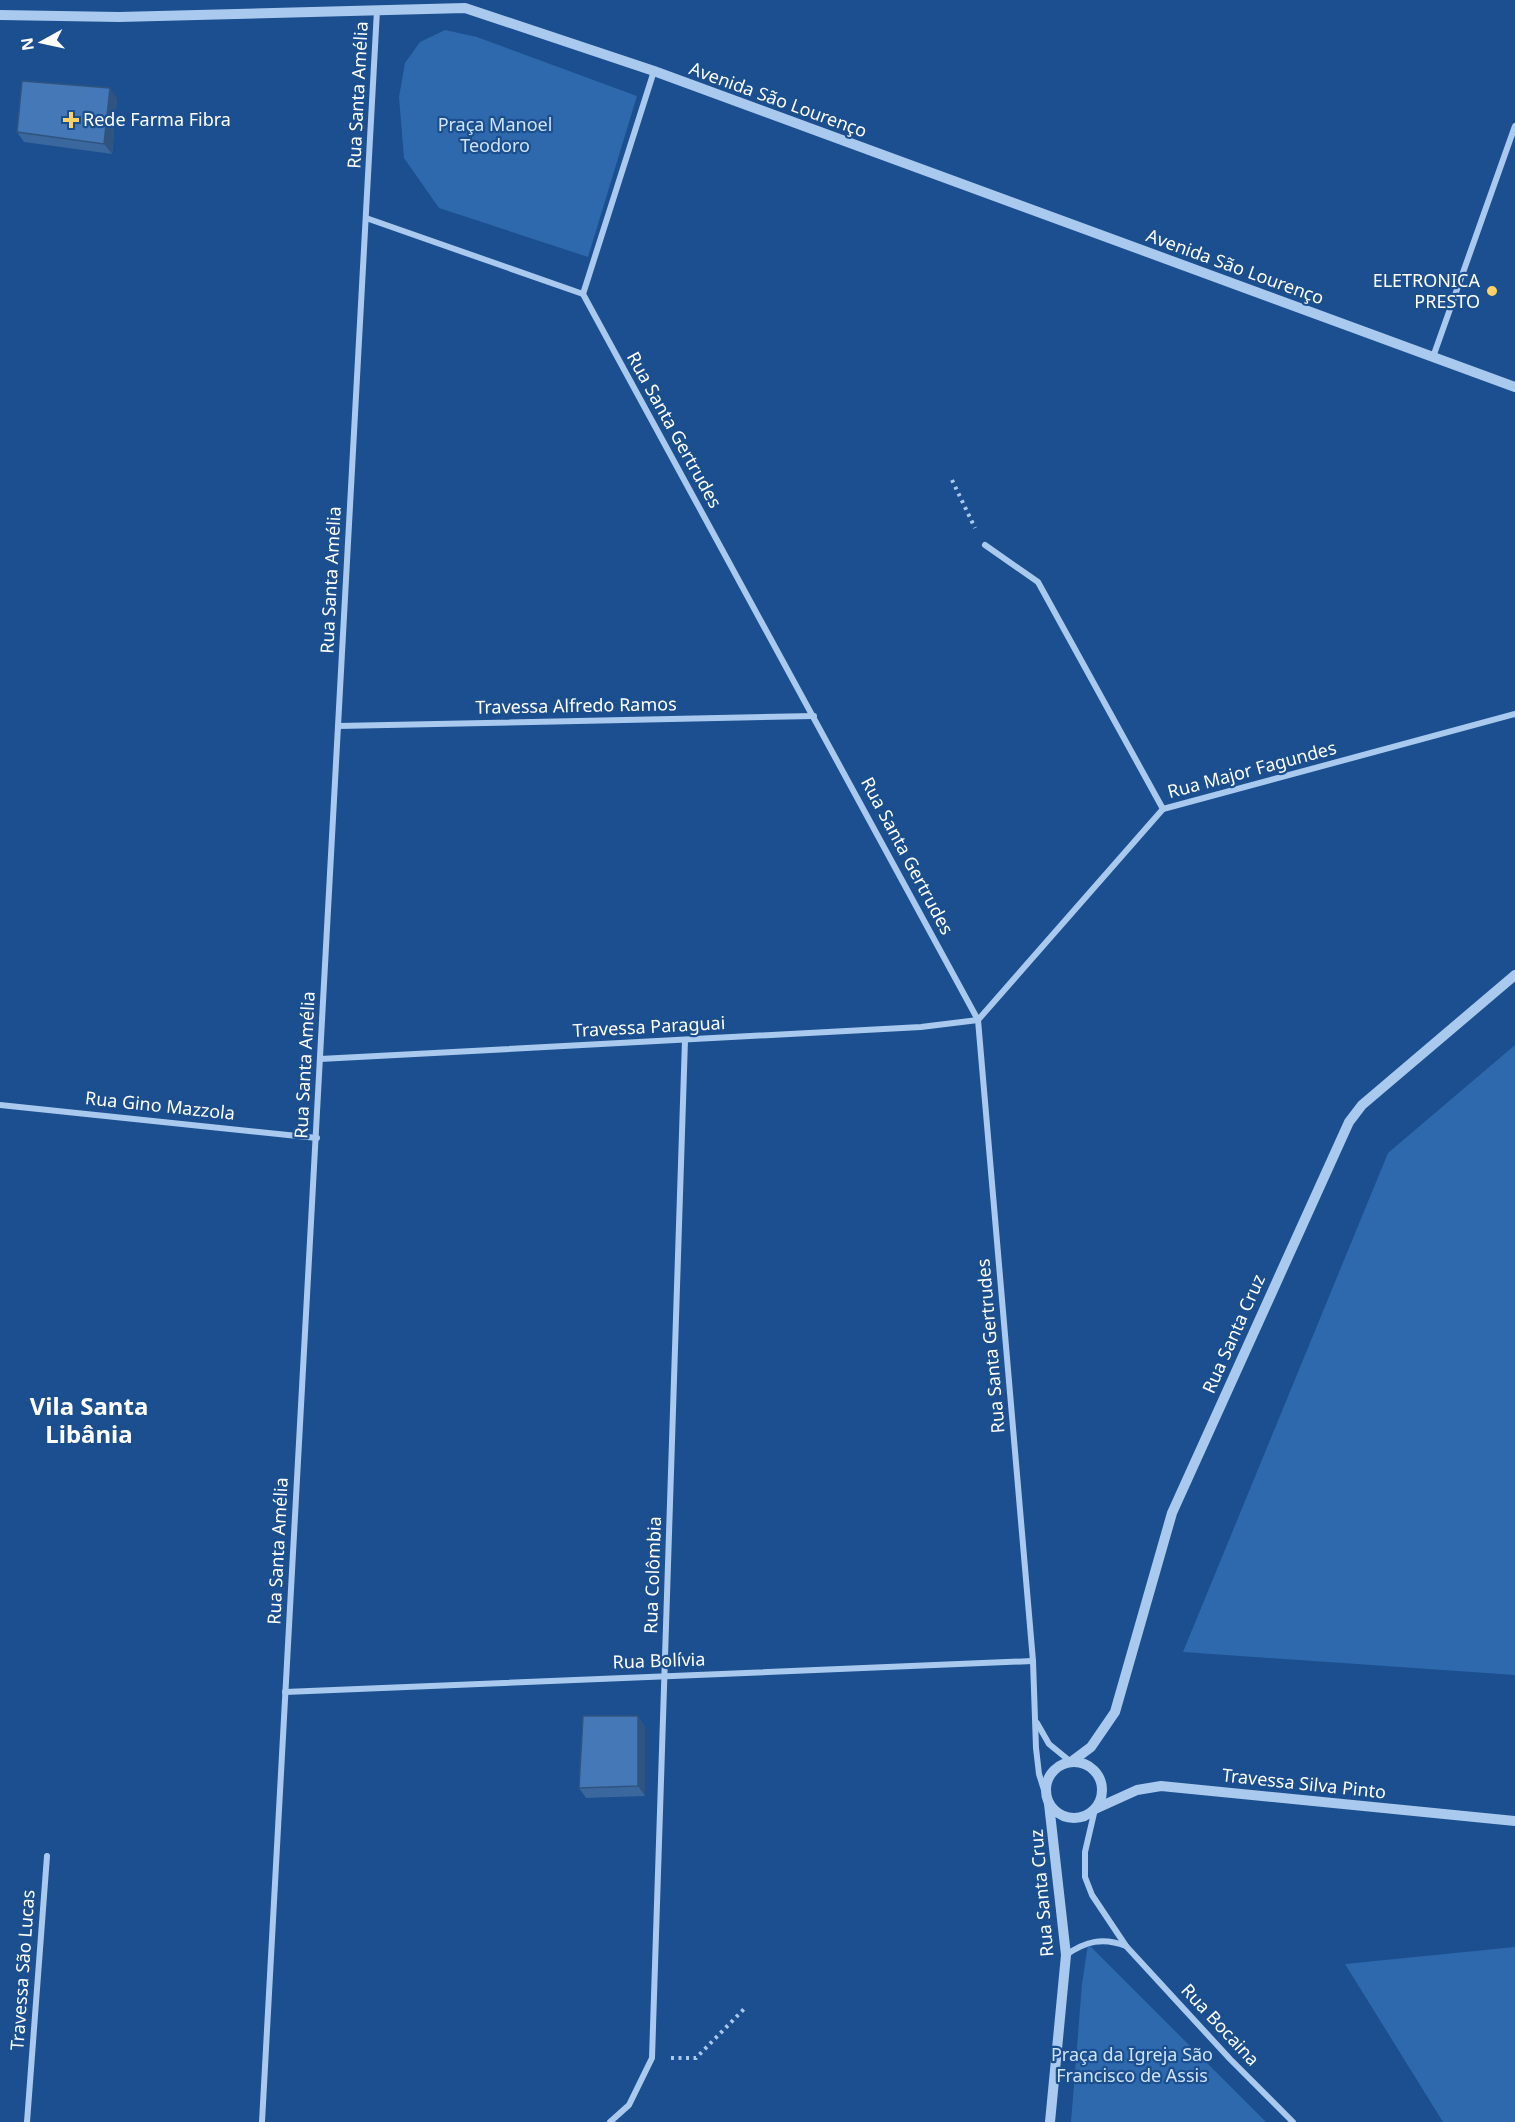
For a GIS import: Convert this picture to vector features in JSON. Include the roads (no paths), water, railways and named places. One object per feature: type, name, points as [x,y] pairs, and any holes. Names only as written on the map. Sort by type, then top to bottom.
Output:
[{"type":"street","name":"Avenida São Lourenço","points":[[0,15],[119,17],[465,8],[654,72],[1515,387]]},
{"type":"street","name":"Rua Santa Amélia","points":[[262,2122],[377,10]]},
{"type":"street","points":[[366,218],[583,294],[654,72]]},
{"type":"street","points":[[1433,357],[1515,126]]},
{"type":"street","name":"Rua Santa Gertrudes","points":[[583,294],[978,1020],[1033,1661],[1038,1765],[1047,1798]]},
{"type":"street","points":[[985,545],[1038,582],[1164,809]]},
{"type":"street","name":"Rua Major Fagundes","points":[[978,1020],[1164,809],[1515,714]]},
{"type":"street","name":"Travessa Alfredo Ramos","points":[[338,726],[814,716]]},
{"type":"street","name":"Rua Santa Cruz","points":[[1071,1762],[1091,1747],[1115,1712],[1172,1513],[1348,1122],[1362,1105],[1515,975]]},
{"type":"street","name":"Travessa Paraguai","points":[[320,1059],[921,1027],[978,1020]]},
{"type":"street","name":"Rua Colômbia","points":[[610,2122],[629,2105],[652,2058],[685,1040]]},
{"type":"street","name":"Rua Gino Mazzola","points":[[0,1105],[316,1138]]},
{"type":"street","name":"Rua Bolívia","points":[[285,1692],[1033,1661]]},
{"type":"street","name":"Rua Santa Gertrudes","points":[[1037,1722],[1049,1744],[1071,1762]]},
{"type":"street","points":[[1071,1762],[1092,1768],[1100,1776],[1103,1787],[1101,1800],[1095,1809],[1078,1819],[1066,1818],[1056,1812],[1047,1798],[1051,1772],[1060,1765],[1071,1762]]},
{"type":"street","name":"Travessa Silva Pinto","points":[[1095,1809],[1137,1790],[1161,1786],[1515,1821]]},
{"type":"street","name":"Rua Santa Cruz","points":[[1047,1798],[1066,1954],[1050,2122]]},
{"type":"street","name":"Rua Bocaina","points":[[1095,1809],[1085,1852],[1085,1877],[1092,1895],[1126,1946],[1230,2059],[1293,2122]]},
{"type":"street","name":"Travessa São Lucas","points":[[27,2122],[47,1856]]},
{"type":"street","points":[[1066,1954],[1080,1945],[1097,1940],[1112,1940],[1126,1946]]},
{"type":"place","name":"Rede Farma Fibra","points":[[71,120]]},
{"type":"place","name":"ELETRONICA PRESTO","points":[[1492,291]]},
{"type":"district","name":"Vila Santa Libânia","points":[[89,1421]]},
{"type":"park label","name":"Praça Manoel Teodoro","points":[[495,135]]},
{"type":"park label","name":"Praça da Igreja São Francisco de Assis","points":[[1132,2065]]}]
